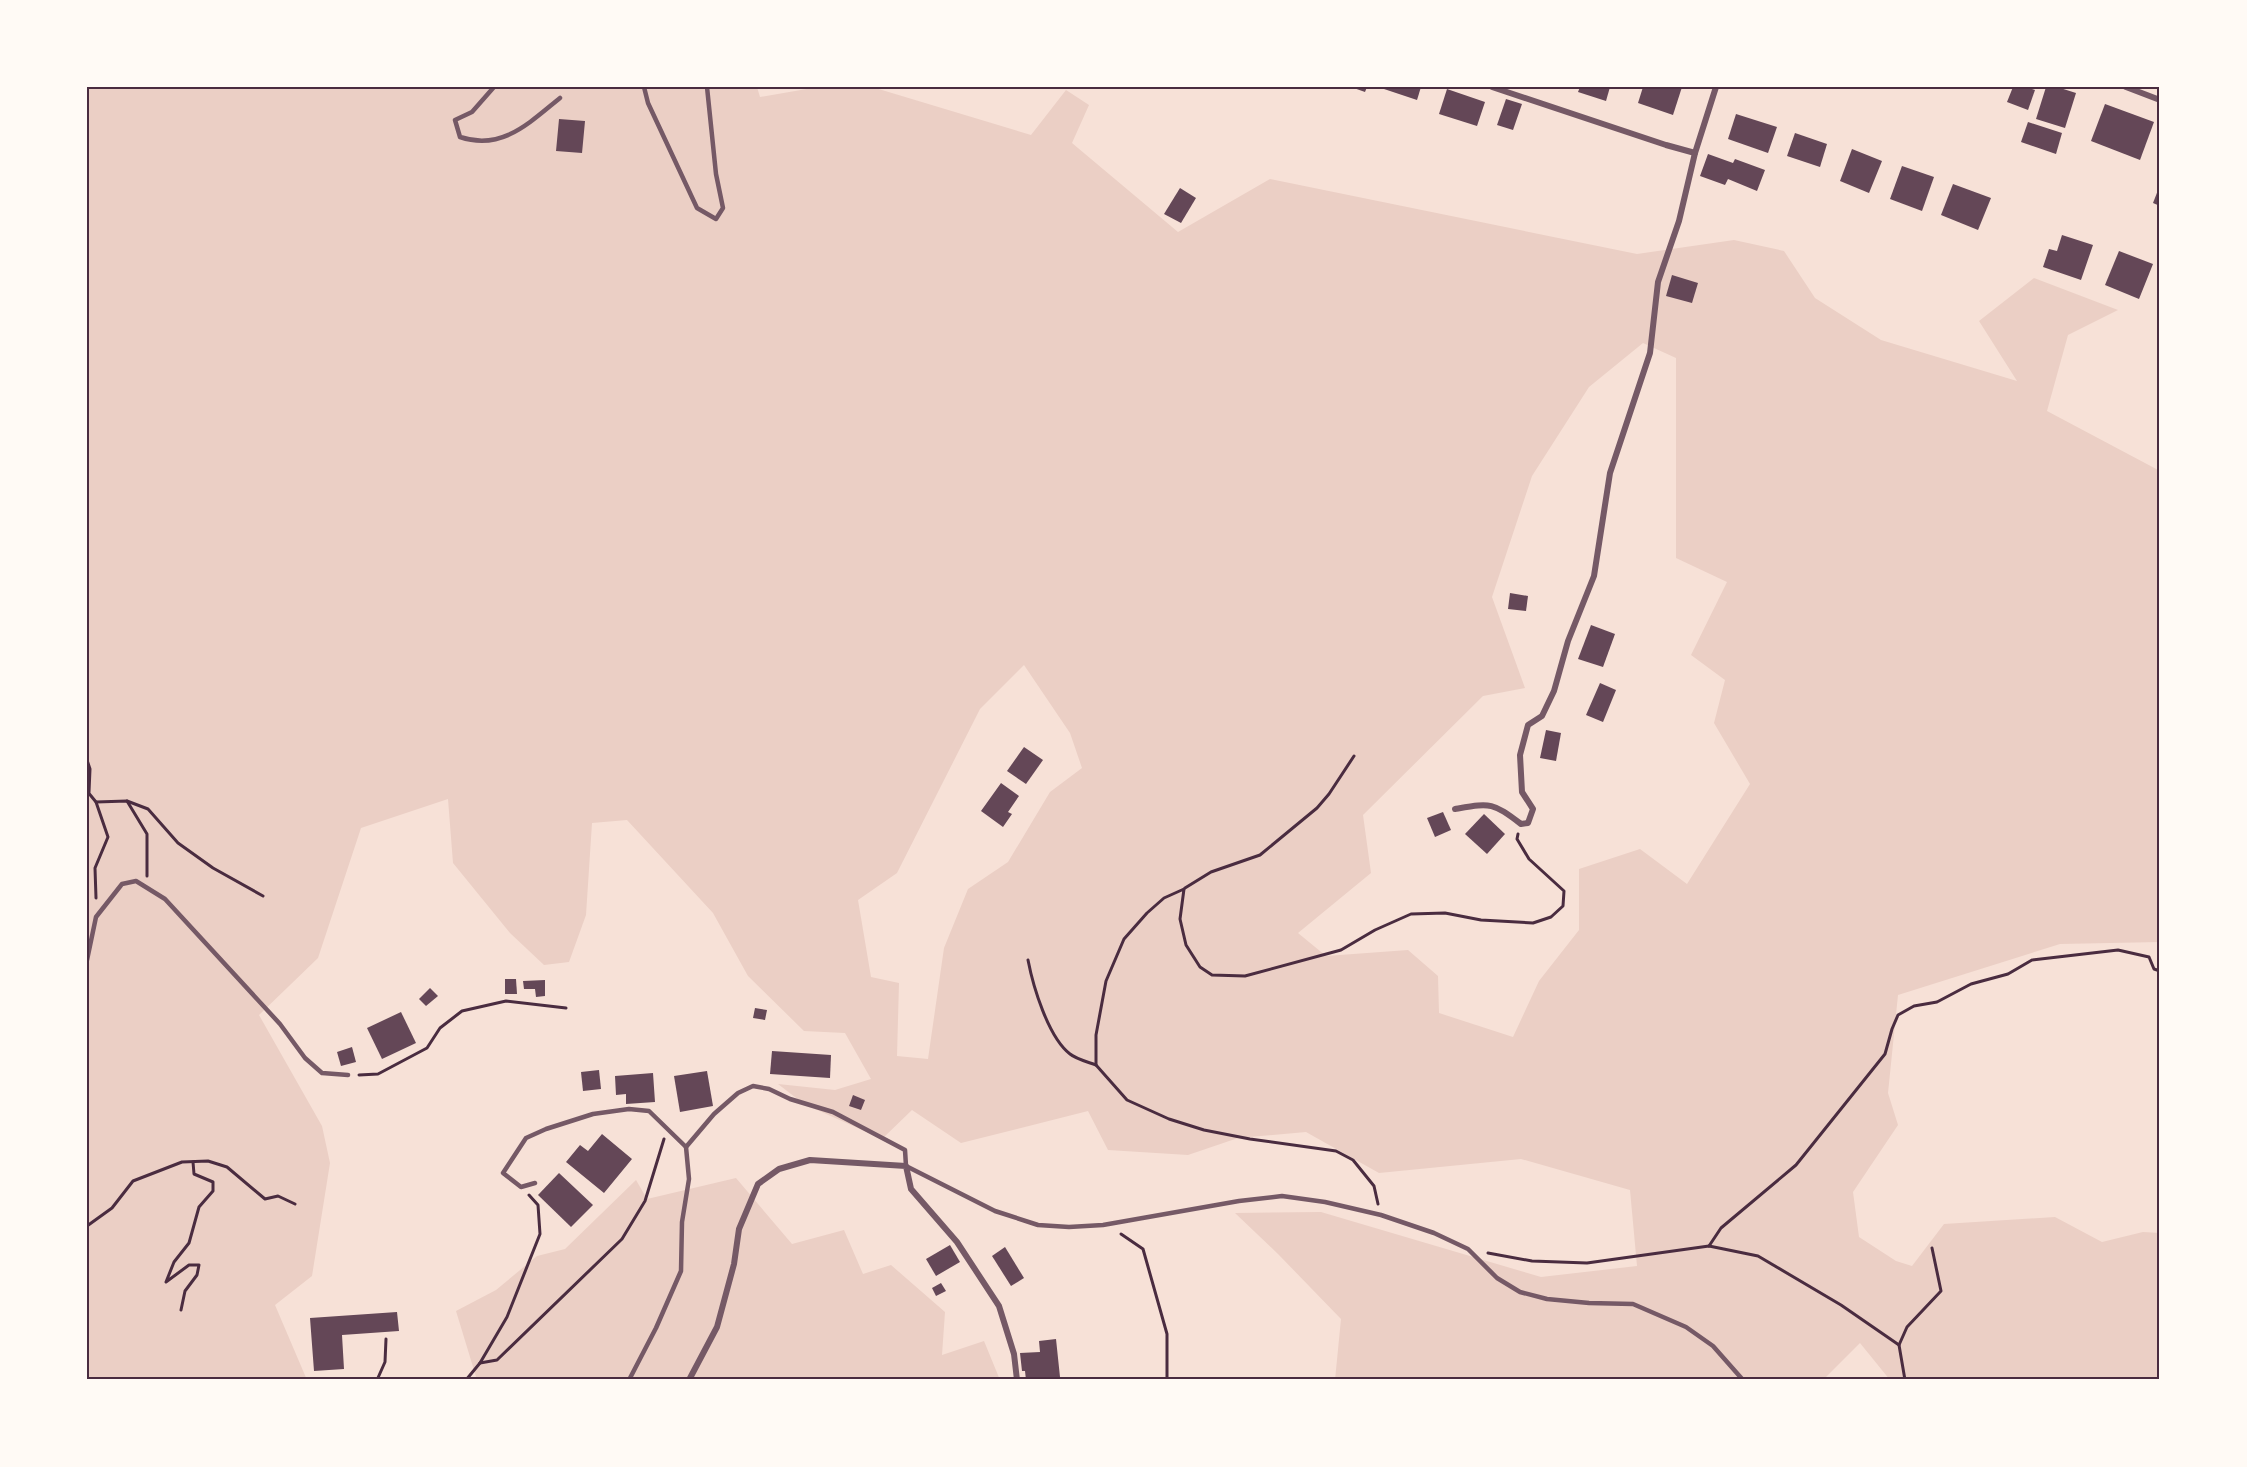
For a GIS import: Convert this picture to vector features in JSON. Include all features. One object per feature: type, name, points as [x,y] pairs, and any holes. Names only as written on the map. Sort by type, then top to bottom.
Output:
[{"type":"street","points":[[1492,87],[1695,153]]},
{"type":"street","points":[[1455,809],[1485,804],[1507,811],[1521,824],[1528,823],[1533,809],[1522,792],[1520,755],[1528,725],[1542,716],[1554,691],[1568,641],[1594,576],[1610,473],[1650,352],[1658,282],[1679,221],[1695,153],[1716,87]]},
{"type":"street","points":[[2126,87],[2141,89],[2160,100]]},
{"type":"street","points":[[690,1380],[717,1327],[734,1264],[739,1229],[758,1184],[779,1169],[810,1160],[906,1166],[911,1189],[957,1242],[999,1306],[1014,1354],[1017,1380]]},
{"type":"lane","points":[[494,87],[472,112],[455,120],[460,137],[476,142],[504,138],[527,125],[560,98]]},
{"type":"lane","points":[[644,87],[648,103],[697,208],[716,219],[723,207],[716,174],[707,87]]},
{"type":"lane","points":[[87,960],[96,917],[123,884],[136,881],[165,899],[280,1024],[305,1058],[322,1073],[348,1075]]},
{"type":"lane","points":[[686,1147],[714,1114],[738,1093],[753,1086],[769,1089],[790,1099],[832,1112],[905,1150],[906,1166],[995,1211],[1038,1225],[1069,1227],[1103,1225],[1239,1201],[1282,1196],[1325,1202],[1381,1215],[1434,1233],[1468,1249],[1497,1278],[1520,1292],[1557,1300],[1633,1304],[1686,1327],[1713,1346],[1743,1380]]},
{"type":"lane","points":[[535,1183],[521,1187],[502,1173],[526,1138],[593,1114],[629,1109],[649,1111],[686,1147],[689,1179],[682,1222],[681,1271],[656,1328],[629,1380]]},
{"type":"path","points":[[1096,1065],[1096,1035],[1106,981],[1124,939],[1164,898],[1184,889],[1211,872],[1260,855],[1317,808],[1354,756]]},
{"type":"path","points":[[87,760],[90,769],[88,792],[96,802],[108,837],[95,868],[96,917]]},
{"type":"path","points":[[96,802],[128,801],[148,809],[178,843],[213,868],[263,896]]},
{"type":"path","points":[[128,801],[147,834],[147,887]]},
{"type":"path","points":[[1184,889],[1180,919],[1186,945],[1200,967],[1212,975],[1245,976],[1341,950],[1375,930],[1411,914],[1445,913],[1480,920],[1533,923],[1551,917],[1563,906],[1564,891],[1528,859],[1517,839],[1521,824]]},
{"type":"path","points":[[1709,1246],[1721,1228],[1796,1166],[1885,1054],[1898,1015],[1914,1006],[1937,1002],[1971,984],[2008,974],[2032,960],[2118,951],[2149,957],[2154,969],[2160,971]]},
{"type":"path","points":[[1028,960],[1033,988],[1053,1033],[1070,1054],[1096,1065],[1127,1100],[1169,1119],[1204,1130],[1336,1151],[1353,1160],[1374,1186],[1381,1215]]},
{"type":"path","points":[[348,1075],[378,1074],[427,1048],[440,1028],[462,1011],[506,1001],[566,1008]]},
{"type":"path","points":[[480,1363],[497,1360],[622,1239],[645,1201],[667,1129]]},
{"type":"path","points":[[87,1227],[112,1208],[132,1181],[182,1162],[208,1161],[226,1167],[265,1199],[278,1196],[295,1204]]},
{"type":"path","points":[[181,1310],[185,1291],[197,1275],[199,1265],[189,1265],[166,1282],[174,1262],[189,1243],[199,1207],[213,1191],[213,1182],[194,1174],[193,1162]]},
{"type":"path","points":[[466,1380],[480,1363],[507,1317],[540,1234],[538,1205],[521,1187]]},
{"type":"path","points":[[1103,1225],[1130,1239],[1143,1249],[1167,1334],[1167,1380]]},
{"type":"path","points":[[1468,1249],[1532,1262],[1587,1263],[1709,1246],[1758,1256],[1841,1305],[1899,1345]]},
{"type":"path","points":[[1905,1380],[1899,1345],[1907,1327],[1941,1291],[1932,1248]]},
{"type":"path","points":[[377,1380],[384,1362],[386,1339]]},
{"type":"shaded area","points":[[87,87],[757,87],[760,97],[818,87],[872,87],[1031,135],[1066,90],[1089,105],[1072,143],[1178,232],[1270,179],[1637,254],[1734,240],[1784,251],[1815,298],[1881,340],[2017,381],[1979,321],[2034,278],[2118,310],[2068,335],[2047,411],[2160,471],[2160,942],[2060,944],[1898,995],[1888,1093],[1898,1125],[1853,1192],[1859,1237],[1896,1261],[1912,1266],[1944,1224],[2055,1217],[2102,1242],[2143,1232],[2160,1233],[2160,1380],[1890,1380],[1860,1343],[1823,1380],[1335,1380],[1341,1319],[1235,1213],[1321,1212],[1541,1277],[1637,1266],[1630,1190],[1521,1159],[1379,1173],[1306,1132],[1238,1138],[1188,1155],[1108,1150],[1088,1111],[961,1143],[912,1110],[882,1139],[804,1104],[778,1084],[835,1090],[871,1079],[845,1033],[804,1031],[748,976],[713,913],[627,820],[592,823],[586,915],[569,962],[544,965],[510,933],[453,863],[448,799],[361,828],[318,958],[259,1015],[322,1126],[330,1163],[312,1276],[275,1305],[307,1380],[87,1380]],"holes":[[[1643,343],[1676,358],[1676,558],[1727,582],[1691,655],[1725,680],[1714,723],[1750,784],[1687,884],[1640,849],[1579,869],[1579,930],[1539,981],[1513,1037],[1439,1013],[1438,976],[1408,950],[1326,956],[1298,933],[1371,873],[1363,815],[1483,696],[1525,688],[1492,597],[1532,476],[1589,387]],[[1024,665],[1070,733],[1082,768],[1050,792],[1008,862],[968,889],[944,948],[928,1059],[897,1056],[899,983],[871,977],[858,900],[897,873],[980,709]]]},
{"type":"shaded area","points":[[736,1178],[792,1244],[844,1230],[863,1274],[891,1265],[945,1312],[942,1355],[984,1341],[1000,1380],[477,1380],[456,1311],[496,1290],[537,1256],[565,1249],[636,1180],[647,1199]]},
{"type":"building","points":[[1351,87],[1367,87],[1365,92]]},
{"type":"building","points":[[1378,87],[1421,87],[1417,100]]},
{"type":"building","points":[[1580,87],[1610,87],[1606,101],[1578,92]]},
{"type":"building","points":[[1643,87],[1682,87],[1673,115],[1638,103]]},
{"type":"building","points":[[2013,87],[2027,87],[2035,90],[2028,110],[2007,102]]},
{"type":"building","points":[[2046,87],[2057,87],[2076,93],[2065,128],[2036,119]]},
{"type":"building","points":[[1447,89],[1485,102],[1477,126],[1439,114]]},
{"type":"building","points":[[1506,99],[1522,104],[1513,130],[1497,125]]},
{"type":"building","points":[[2105,104],[2154,122],[2140,160],[2091,141]]},
{"type":"building","points":[[1736,114],[1777,127],[1768,153],[1728,139]]},
{"type":"building","points":[[559,119],[585,121],[582,153],[556,151]]},
{"type":"building","points":[[2028,122],[2062,133],[2056,154],[2021,142]]},
{"type":"building","points":[[1795,133],[1827,144],[1820,167],[1787,156]]},
{"type":"building","points":[[1852,149],[1882,161],[1869,193],[1840,181]]},
{"type":"building","points":[[1708,154],[1733,163],[1735,159],[1765,170],[1757,191],[1728,179],[1725,185],[1700,176]]},
{"type":"building","points":[[1902,166],[1934,177],[1922,211],[1890,199]]},
{"type":"building","points":[[1953,184],[1991,198],[1978,230],[1941,215]]},
{"type":"building","points":[[2160,185],[2160,206],[2153,203]]},
{"type":"building","points":[[1180,188],[1196,198],[1181,223],[1164,214]]},
{"type":"building","points":[[2062,235],[2093,245],[2081,280],[2043,267],[2049,249],[2057,251]]},
{"type":"building","points":[[2119,251],[2153,264],[2139,299],[2105,285]]},
{"type":"building","points":[[1672,275],[1698,283],[1692,303],[1666,296]]},
{"type":"building","points":[[1510,593],[1528,596],[1526,611],[1508,609]]},
{"type":"building","points":[[1591,625],[1615,634],[1603,667],[1578,659]]},
{"type":"building","points":[[1600,683],[1616,690],[1603,722],[1586,715]]},
{"type":"building","points":[[1546,730],[1561,733],[1556,761],[1540,758]]},
{"type":"building","points":[[1024,747],[1043,760],[1026,784],[1007,771]]},
{"type":"building","points":[[1001,783],[1019,796],[1008,812],[1012,814],[1003,827],[981,811]]},
{"type":"building","points":[[1443,812],[1451,830],[1435,837],[1427,818]]},
{"type":"building","points":[[1484,814],[1505,834],[1487,854],[1465,834]]},
{"type":"building","points":[[505,979],[516,979],[517,994],[505,994]]},
{"type":"building","points":[[545,980],[545,996],[536,997],[535,989],[524,989],[523,981]]},
{"type":"building","points":[[430,988],[438,996],[426,1006],[419,999]]},
{"type":"building","points":[[755,1008],[767,1010],[765,1020],[753,1018]]},
{"type":"building","points":[[401,1012],[416,1043],[382,1059],[367,1028]]},
{"type":"building","points":[[352,1047],[356,1062],[341,1066],[337,1052]]},
{"type":"building","points":[[772,1051],[831,1055],[830,1078],[770,1074]]},
{"type":"building","points":[[599,1070],[601,1089],[583,1091],[581,1072]]},
{"type":"building","points":[[707,1071],[713,1106],[680,1112],[674,1076]]},
{"type":"building","points":[[653,1073],[655,1102],[626,1104],[626,1094],[616,1095],[615,1076]]},
{"type":"building","points":[[853,1095],[865,1100],[861,1110],[849,1106]]},
{"type":"building","points":[[602,1134],[632,1159],[604,1193],[566,1162],[580,1145],[588,1151]]},
{"type":"building","points":[[559,1173],[593,1205],[571,1227],[538,1195]]},
{"type":"building","points":[[950,1245],[960,1262],[936,1276],[926,1259]]},
{"type":"building","points":[[1005,1247],[1024,1278],[1011,1286],[992,1256]]},
{"type":"building","points":[[941,1283],[946,1291],[936,1296],[932,1288]]},
{"type":"building","points":[[397,1312],[399,1331],[342,1335],[344,1369],[314,1371],[310,1318]]},
{"type":"building","points":[[1056,1339],[1060,1377],[1026,1380],[1025,1371],[1022,1371],[1020,1353],[1040,1352],[1039,1341]]}]
